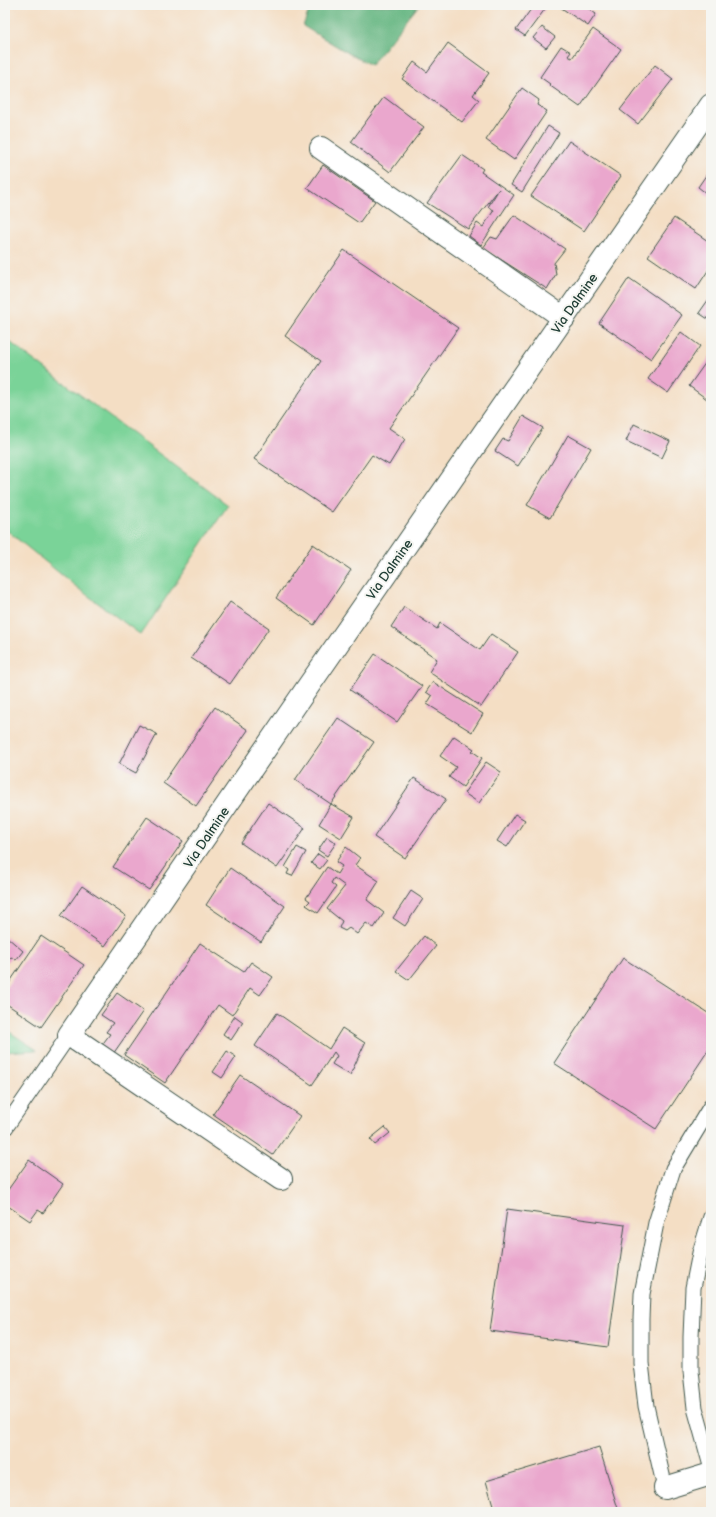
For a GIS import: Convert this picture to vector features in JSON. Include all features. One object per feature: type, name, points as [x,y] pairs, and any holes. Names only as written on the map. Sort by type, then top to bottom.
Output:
[{"type":"street","name":"Via Dalmine","points":[[69,1036],[305,691],[711,105]]},
{"type":"street","points":[[321,148],[564,318]]},
{"type":"street","points":[[69,1036],[281,1179]]},
{"type":"street","points":[[665,1488],[711,1474]]},
{"type":"lane","points":[[5,1128],[69,1036]]},
{"type":"lane","points":[[665,1488],[646,1406],[641,1364],[642,1294],[656,1223],[673,1169],[711,1106]]},
{"type":"lane","points":[[711,1216],[700,1253],[693,1288],[690,1371],[695,1408],[711,1466]]},
{"type":"green space","points":[[311,5],[419,5],[371,65],[303,26]]},
{"type":"green space","points":[[5,338],[228,505],[141,635],[79,589],[5,529]]},
{"type":"green space","points":[[5,1029],[37,1050],[5,1052]]},
{"type":"building","points":[[534,5],[548,5],[525,36],[516,30]]},
{"type":"building","points":[[557,5],[583,5],[596,14],[588,26]]},
{"type":"building","points":[[542,27],[555,37],[546,48],[533,38]]},
{"type":"building","points":[[593,29],[621,49],[580,107],[540,77],[561,46],[571,52],[568,56],[572,58]]},
{"type":"building","points":[[448,43],[489,73],[473,95],[479,100],[462,122],[402,79],[414,62],[427,72]]},
{"type":"building","points":[[655,65],[673,79],[638,124],[620,110]]},
{"type":"building","points":[[522,88],[539,100],[537,105],[547,111],[514,160],[486,140]]},
{"type":"building","points":[[384,97],[424,127],[390,172],[351,142]]},
{"type":"building","points":[[548,126],[559,133],[522,192],[511,185]]},
{"type":"building","points":[[569,141],[621,176],[584,231],[531,196]]},
{"type":"building","points":[[462,155],[483,169],[481,172],[514,195],[481,245],[469,236],[477,223],[483,227],[494,210],[488,207],[499,189],[468,229],[427,203]]},
{"type":"building","points":[[323,165],[375,201],[359,223],[307,188]]},
{"type":"building","points":[[711,168],[711,197],[698,187]]},
{"type":"building","points":[[514,215],[565,249],[554,263],[556,274],[547,289],[483,248],[491,237],[497,239]]},
{"type":"building","points":[[674,218],[711,243],[711,266],[696,289],[648,256]]},
{"type":"building","points":[[344,250],[458,328],[389,428],[405,439],[389,465],[372,455],[332,512],[254,459],[321,361],[285,336]]},
{"type":"building","points":[[629,278],[682,315],[651,359],[599,323]]},
{"type":"building","points":[[711,296],[711,321],[699,313]]},
{"type":"building","points":[[681,332],[700,346],[668,393],[648,379]]},
{"type":"building","points":[[711,355],[711,402],[689,386]]},
{"type":"building","points":[[523,416],[543,428],[518,466],[495,451],[503,439],[508,441]]},
{"type":"building","points":[[634,424],[670,441],[662,458],[626,441]]},
{"type":"building","points":[[568,435],[591,448],[550,518],[527,505]]},
{"type":"building","points":[[313,544],[351,570],[314,625],[276,598]]},
{"type":"building","points":[[230,602],[269,628],[230,684],[191,658]]},
{"type":"building","points":[[404,607],[437,629],[440,623],[480,650],[491,634],[518,652],[481,707],[429,672],[437,659],[391,627]]},
{"type":"building","points":[[375,654],[422,686],[397,722],[350,690]]},
{"type":"building","points":[[433,682],[483,714],[472,732],[427,704],[432,696],[426,692]]},
{"type":"building","points":[[215,707],[248,730],[196,806],[163,783]]},
{"type":"building","points":[[338,718],[374,742],[331,804],[295,780]]},
{"type":"building","points":[[139,725],[157,734],[136,773],[119,764]]},
{"type":"building","points":[[454,736],[474,749],[472,751],[482,758],[463,787],[449,777],[456,767],[440,756]]},
{"type":"building","points":[[486,762],[501,772],[479,803],[464,793]]},
{"type":"building","points":[[414,778],[446,799],[405,858],[374,837]]},
{"type":"building","points":[[268,803],[305,828],[277,868],[241,843]]},
{"type":"building","points":[[331,804],[354,817],[341,838],[319,824]]},
{"type":"building","points":[[515,814],[525,820],[507,847],[497,841]]},
{"type":"building","points":[[147,817],[183,841],[149,890],[113,867]]},
{"type":"building","points":[[327,837],[336,843],[327,856],[318,850]]},
{"type":"building","points":[[297,847],[306,852],[292,876],[287,874],[289,870],[285,867]]},
{"type":"building","points":[[346,847],[360,858],[355,865],[379,881],[367,900],[384,913],[374,928],[366,923],[357,934],[349,928],[345,931],[339,928],[342,921],[327,909],[345,886],[334,878],[331,883],[336,887],[318,913],[306,905],[310,901],[306,898],[327,867],[337,874],[342,866],[336,862]]},
{"type":"building","points":[[318,854],[327,860],[320,869],[311,863]]},
{"type":"building","points":[[230,868],[285,906],[261,942],[206,905]]},
{"type":"building","points":[[82,886],[126,916],[105,946],[61,916]]},
{"type":"building","points":[[411,891],[423,899],[405,926],[393,918]]},
{"type":"building","points":[[41,936],[84,965],[41,1027],[5,1003],[5,989]]},
{"type":"building","points":[[424,936],[436,946],[409,980],[396,971]]},
{"type":"building","points":[[7,937],[23,951],[16,960],[11,957],[5,964],[5,939]]},
{"type":"building","points":[[200,943],[244,972],[251,962],[273,977],[260,995],[250,988],[232,1015],[218,1005],[165,1083],[124,1055]]},
{"type":"building","points":[[623,958],[711,1015],[711,1046],[656,1129],[554,1063]]},
{"type":"building","points":[[117,993],[143,1011],[113,1054],[101,1046],[110,1034],[106,1032],[113,1023],[101,1015]]},
{"type":"building","points":[[277,1013],[329,1049],[342,1028],[365,1043],[350,1075],[332,1064],[337,1056],[334,1052],[312,1085],[255,1046]]},
{"type":"building","points":[[235,1016],[243,1022],[231,1040],[223,1034]]},
{"type":"building","points":[[227,1051],[236,1057],[222,1078],[213,1072]]},
{"type":"building","points":[[240,1075],[300,1116],[273,1155],[213,1114]]},
{"type":"building","points":[[385,1127],[390,1133],[375,1145],[370,1139]]},
{"type":"building","points":[[29,1160],[63,1184],[43,1213],[38,1210],[30,1221],[5,1204],[5,1194]]},
{"type":"building","points":[[507,1209],[625,1225],[608,1347],[490,1331]]},
{"type":"building","points":[[599,1447],[619,1512],[495,1512],[486,1481]]}]
